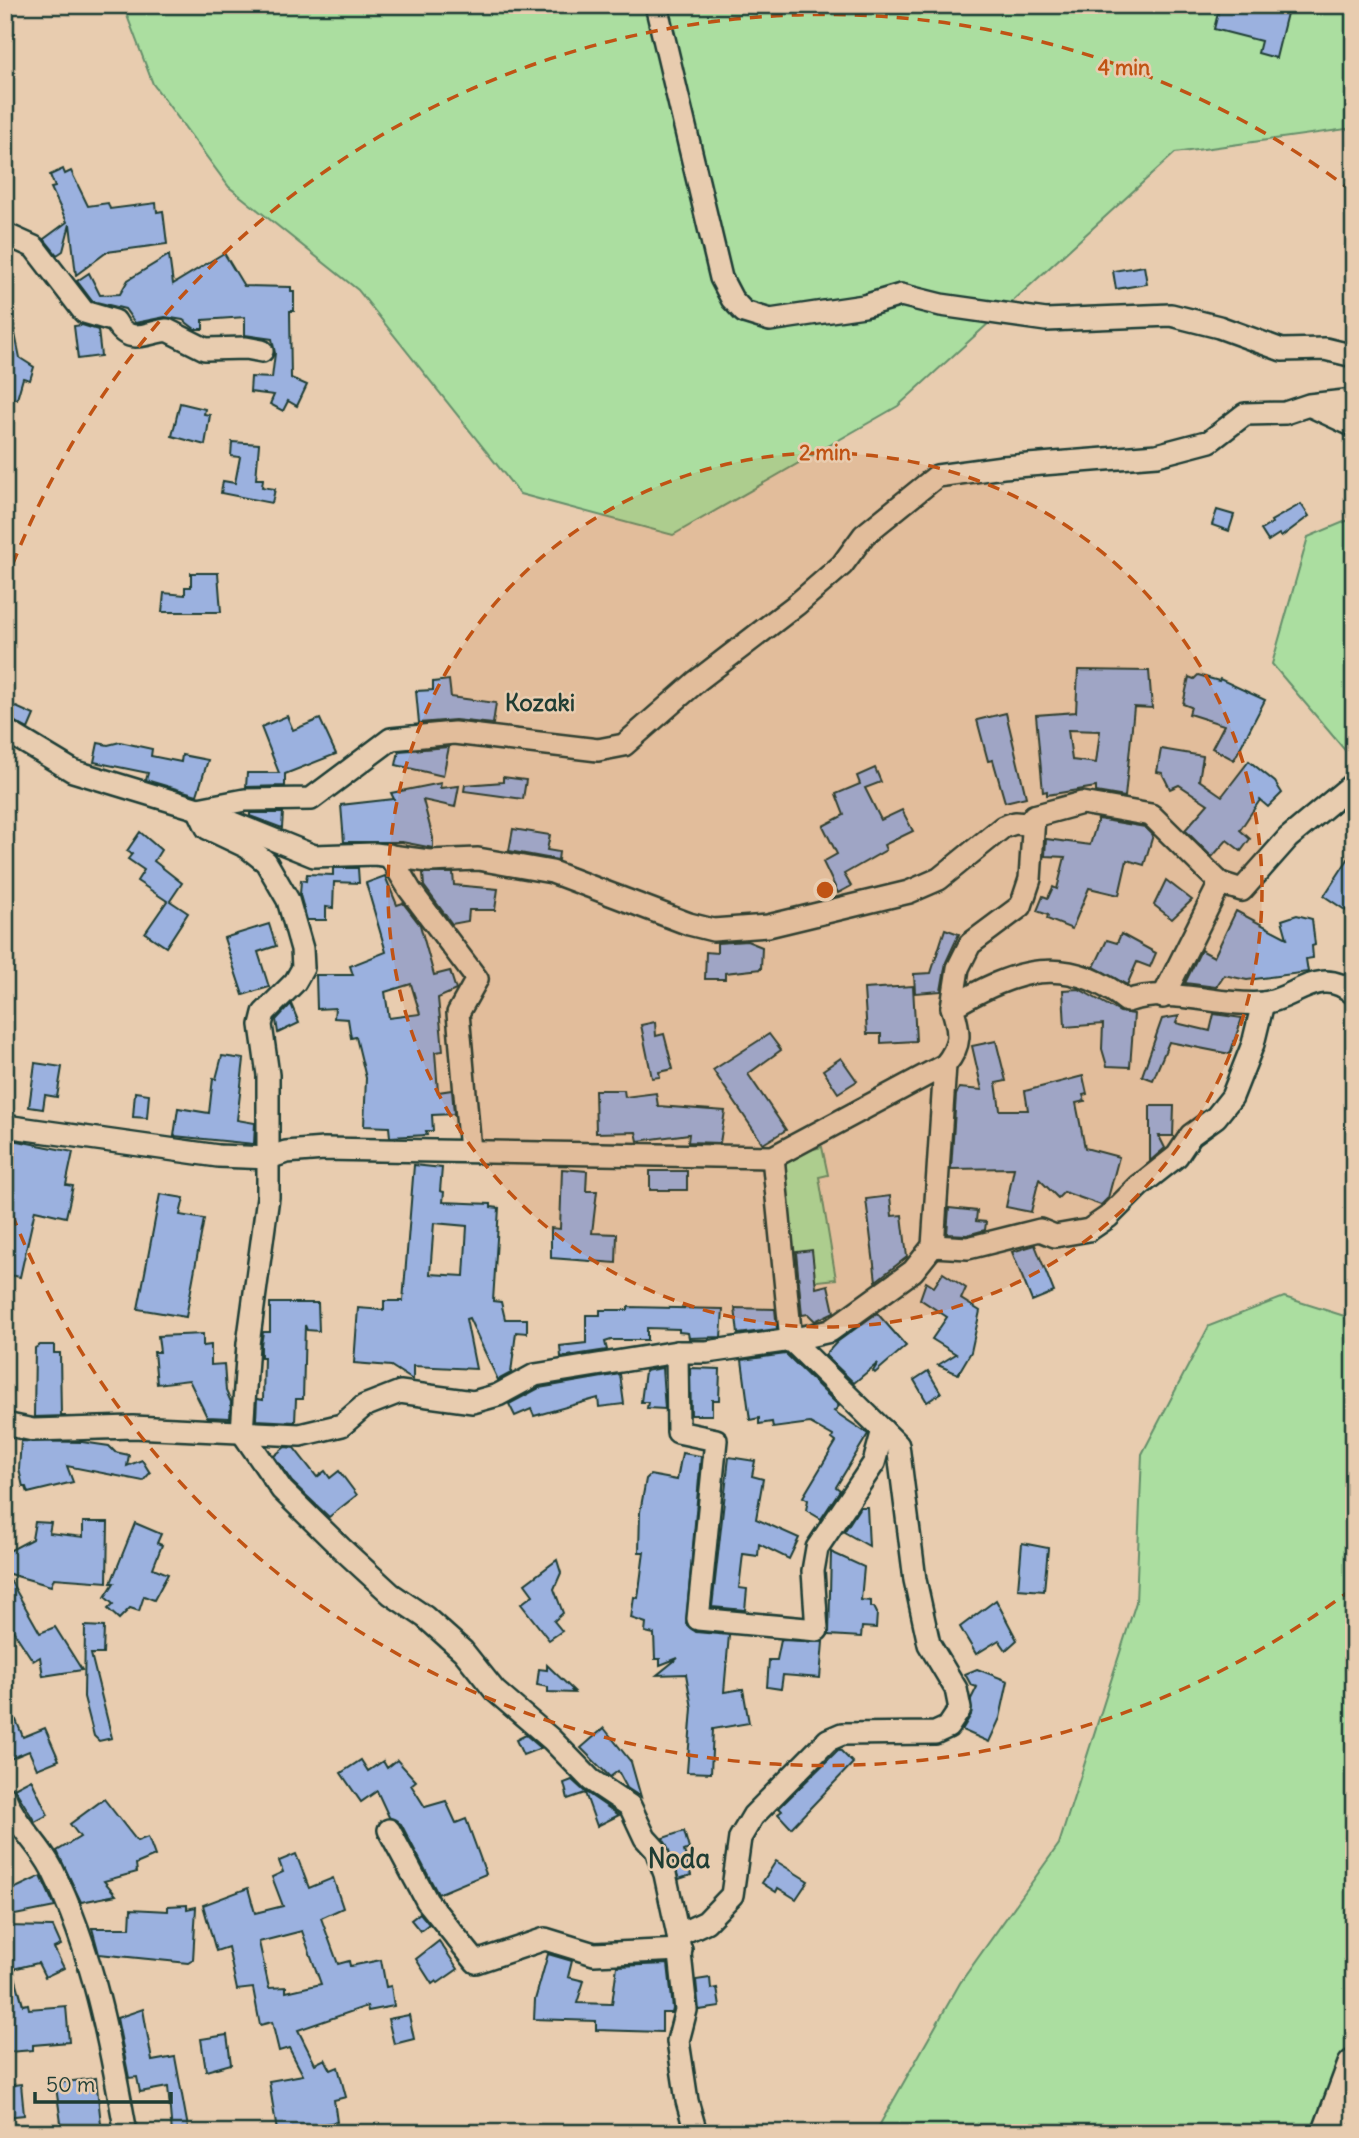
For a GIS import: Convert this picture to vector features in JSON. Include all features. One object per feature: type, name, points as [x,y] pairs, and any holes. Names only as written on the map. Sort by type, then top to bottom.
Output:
[{"type":"highway","points":[[1329,2133],[1354,2066]]},
{"type":"street","points":[[656,5],[721,278],[732,299],[744,312],[770,320],[864,306],[901,295],[1046,320],[1171,315],[1219,327],[1282,350],[1325,349],[1354,356]]},
{"type":"street","points":[[5,234],[34,247],[84,312],[115,321],[120,330],[130,336],[142,339],[167,331],[205,349],[246,348],[262,351]]},
{"type":"street","points":[[198,810],[245,800],[311,799],[391,739],[454,733],[598,750],[624,745],[697,681],[796,605],[842,565],[864,535],[937,476],[1003,467],[1157,455],[1210,441],[1244,414],[1285,412],[1309,405],[1354,400]]},
{"type":"street","points":[[1309,405],[1354,426]]},
{"type":"street","points":[[5,730],[73,771],[198,810],[314,856],[389,855],[429,861],[478,859],[552,872],[689,924],[730,930],[829,913],[909,892],[939,879],[1003,827],[1015,823],[1027,824],[1034,816],[1082,803],[1151,815],[1220,883],[1242,890],[1288,838],[1354,783]]},
{"type":"street","points":[[198,810],[207,828],[247,847],[276,875],[288,900],[303,949],[303,968],[295,982],[264,1013],[261,1025],[268,1074],[268,1197],[248,1344],[242,1432],[282,1490],[341,1548],[391,1594],[425,1617],[463,1651],[495,1691],[551,1738],[591,1780],[630,1807],[645,1838],[656,1850],[665,1874],[680,1943],[686,2010],[678,2041],[687,2101],[696,2133]]},
{"type":"street","points":[[5,1126],[218,1156],[269,1158],[286,1152],[324,1149],[773,1157],[945,1065],[956,1053],[960,1033],[952,1007],[958,968],[970,944],[1021,906],[1030,879],[1034,816]]},
{"type":"street","points":[[389,855],[410,890],[477,979],[458,1013],[470,1151]]},
{"type":"street","points":[[1163,997],[1220,883]]},
{"type":"street","points":[[952,1007],[981,989],[1024,972],[1065,971],[1088,977],[1126,1001],[1138,997],[1163,997],[1263,1003],[1310,982],[1344,985],[1354,994]]},
{"type":"street","points":[[933,1246],[968,1248],[1040,1230],[1055,1236],[1089,1230],[1108,1217],[1139,1186],[1177,1156],[1191,1135],[1216,1117],[1232,1097],[1253,1044],[1263,1003]]},
{"type":"street","points":[[5,1424],[33,1430],[133,1427],[300,1435],[342,1425],[365,1406],[400,1392],[473,1402],[498,1395],[535,1375],[677,1352],[707,1352],[791,1340],[830,1331],[913,1271],[933,1246],[945,1065]]},
{"type":"street","points":[[389,1830],[427,1901],[476,1962],[545,1939],[594,1954],[680,1943],[706,1922],[732,1895],[740,1838],[753,1816],[828,1740],[842,1734],[935,1733],[948,1727],[960,1709],[956,1689],[929,1644],[915,1580],[904,1469],[898,1445],[791,1340],[773,1157]]},
{"type":"street","points":[[677,1352],[678,1432],[716,1440],[698,1619],[817,1630],[813,1571],[817,1548],[874,1463],[883,1430]]},
{"type":"street","points":[[5,1797],[12,1817],[51,1867],[86,1952],[108,2033],[126,2133]]},
{"type":"green space","points":[[123,5],[1354,5],[1354,128],[1175,153],[898,406],[673,535],[520,494],[358,290],[229,187],[153,84]]},
{"type":"green space","points":[[1354,519],[1354,761],[1272,664],[1308,537]]},
{"type":"green space","points":[[822,1147],[828,1175],[819,1177],[836,1279],[790,1284],[779,1169],[792,1154]]},
{"type":"green space","points":[[1284,1297],[1354,1319],[1354,2133],[875,2133],[960,1983],[1059,1844],[1136,1602],[1142,1454],[1209,1326]]},
{"type":"building","points":[[1220,5],[1289,5],[1276,58],[1258,53],[1261,41],[1214,29]]},
{"type":"building","points":[[63,169],[65,174],[71,171],[88,206],[108,203],[110,209],[156,203],[157,212],[163,211],[167,244],[107,252],[76,275],[70,224],[63,251],[57,255],[44,239],[67,222],[51,188],[55,187],[50,175]]},
{"type":"building","points":[[224,253],[244,286],[291,287],[291,292],[294,292],[294,311],[290,311],[291,378],[307,385],[297,406],[288,401],[283,411],[270,404],[274,395],[250,392],[251,377],[272,378],[275,353],[272,339],[245,335],[245,317],[203,320],[203,329],[195,329],[183,320],[165,317],[135,323],[125,309],[92,301],[77,281],[89,273],[100,295],[120,294],[128,280],[169,255],[173,284]]},
{"type":"building","points":[[1144,266],[1147,284],[1116,289],[1113,271]]},
{"type":"building","points":[[12,319],[20,358],[34,367],[30,380],[23,378],[17,399],[5,397],[5,320]]},
{"type":"building","points":[[82,325],[98,330],[101,356],[78,359],[74,326]]},
{"type":"building","points":[[180,403],[205,409],[204,414],[210,415],[205,445],[172,436]]},
{"type":"building","points":[[232,442],[259,444],[256,479],[263,479],[262,487],[275,489],[272,503],[221,493],[223,481],[235,483],[240,457],[231,456]]},
{"type":"building","points":[[1301,504],[1309,516],[1281,537],[1279,534],[1268,541],[1261,530]]},
{"type":"building","points":[[1217,510],[1234,515],[1229,531],[1212,525]]},
{"type":"building","points":[[191,573],[218,573],[221,612],[162,612],[164,593],[185,595],[185,587],[191,587]]},
{"type":"building","points":[[1078,670],[1149,671],[1152,708],[1134,707],[1125,797],[1096,792],[1096,787],[1047,795],[1047,791],[1043,792],[1036,715],[1076,712]],"holes":[[[1068,730],[1100,731],[1096,763],[1072,760]]]},
{"type":"building","points":[[1198,675],[1219,681],[1220,679],[1265,700],[1234,760],[1212,748],[1224,725],[1189,714],[1191,707],[1183,704],[1189,677],[1194,679]]},
{"type":"building","points":[[449,680],[451,697],[496,703],[493,724],[455,720],[419,723],[416,691],[433,690],[433,682]]},
{"type":"building","points":[[5,702],[34,715],[28,729],[5,717]]},
{"type":"building","points":[[1006,713],[1026,797],[1005,802],[993,760],[988,761],[977,720]]},
{"type":"building","points":[[287,716],[293,730],[320,719],[336,754],[285,774],[285,786],[246,787],[247,773],[279,773],[261,727]]},
{"type":"building","points":[[120,742],[152,749],[151,756],[181,762],[182,755],[208,760],[197,795],[146,780],[148,773],[94,762],[98,743],[108,745]]},
{"type":"building","points":[[449,747],[443,776],[396,765],[399,751]]},
{"type":"building","points":[[1161,749],[1203,756],[1199,780],[1222,796],[1249,761],[1275,782],[1282,793],[1268,807],[1260,800],[1240,830],[1250,839],[1241,851],[1227,840],[1212,857],[1185,830],[1208,804],[1179,785],[1170,789],[1162,773],[1157,772]]},
{"type":"building","points":[[875,768],[881,782],[865,788],[881,820],[902,810],[913,831],[884,845],[886,850],[844,874],[851,886],[838,893],[823,862],[837,854],[823,826],[844,815],[836,794],[860,784],[857,776]]},
{"type":"building","points":[[503,777],[526,780],[523,799],[464,791],[465,785],[503,782]]},
{"type":"building","points":[[441,783],[440,788],[459,786],[455,807],[423,800],[433,848],[402,842],[344,842],[341,805],[394,799],[391,793]]},
{"type":"building","points":[[250,813],[283,813],[282,828],[250,816]]},
{"type":"building","points":[[1098,819],[1145,827],[1153,835],[1144,865],[1127,860],[1119,895],[1089,888],[1072,929],[1047,919],[1048,915],[1037,911],[1043,896],[1048,898],[1053,887],[1057,889],[1065,857],[1045,856],[1046,839],[1090,845]]},
{"type":"building","points":[[513,829],[550,835],[547,850],[559,852],[558,860],[509,851]]},
{"type":"building","points":[[140,832],[161,850],[154,861],[182,883],[170,901],[188,913],[166,947],[145,933],[167,901],[137,881],[144,870],[128,859],[132,854],[127,851]]},
{"type":"building","points":[[1354,850],[1354,916],[1324,896]]},
{"type":"building","points":[[333,868],[358,868],[359,883],[334,882],[333,908],[326,907],[326,920],[307,920],[300,895],[301,880],[306,881],[307,874],[333,875]]},
{"type":"building","points":[[423,873],[453,873],[454,885],[498,889],[495,910],[469,910],[468,921],[452,924],[424,886]]},
{"type":"building","points":[[385,876],[397,905],[403,903],[420,925],[434,975],[450,971],[456,990],[438,998],[443,1051],[435,1052],[438,1092],[452,1090],[454,1114],[432,1115],[433,1131],[426,1131],[427,1135],[390,1137],[389,1127],[364,1126],[366,1078],[356,1037],[351,1038],[348,1019],[334,1018],[335,1008],[317,1009],[316,975],[353,975],[350,966],[386,952],[366,883]],"holes":[[[411,984],[420,1014],[389,1018],[385,992]]]},
{"type":"building","points":[[1166,880],[1192,900],[1172,919],[1154,905]]},
{"type":"building","points":[[1236,911],[1287,938],[1282,920],[1297,915],[1312,919],[1315,945],[1312,946],[1313,958],[1306,959],[1308,972],[1247,980],[1224,975],[1216,987],[1185,983],[1201,950],[1214,957]]},
{"type":"building","points":[[269,924],[276,946],[258,952],[269,987],[243,995],[224,938]]},
{"type":"building","points":[[945,929],[959,934],[946,962],[941,991],[915,993],[914,974],[931,973]]},
{"type":"building","points":[[1121,934],[1156,953],[1150,967],[1137,962],[1127,985],[1094,967],[1107,940],[1117,943]]},
{"type":"building","points":[[747,941],[762,947],[761,969],[725,973],[725,979],[705,979],[706,952],[717,953],[717,943]]},
{"type":"building","points":[[913,986],[916,1041],[881,1043],[881,1034],[867,1034],[864,989]]},
{"type":"building","points":[[1079,989],[1120,1012],[1134,1014],[1130,1067],[1107,1066],[1102,1049],[1103,1024],[1065,1027],[1063,990]]},
{"type":"building","points":[[291,1004],[299,1023],[278,1033],[276,1020]]},
{"type":"building","points":[[1214,1014],[1242,1018],[1230,1054],[1169,1042],[1153,1080],[1142,1076],[1162,1019],[1179,1016],[1176,1023],[1210,1031]]},
{"type":"building","points":[[655,1022],[656,1036],[664,1034],[673,1069],[659,1072],[660,1077],[652,1078],[641,1025]]},
{"type":"building","points":[[769,1034],[781,1050],[748,1074],[786,1130],[763,1144],[713,1070]]},
{"type":"building","points":[[996,1041],[1006,1081],[996,1083],[1000,1110],[1028,1110],[1025,1091],[1083,1076],[1087,1094],[1083,1095],[1085,1101],[1076,1103],[1085,1148],[1119,1157],[1108,1198],[1101,1205],[1064,1192],[1058,1198],[1039,1179],[1031,1212],[1006,1207],[1014,1168],[951,1169],[956,1095],[959,1088],[982,1090],[972,1046]]},
{"type":"building","points":[[222,1056],[244,1059],[237,1120],[255,1123],[254,1144],[174,1136],[178,1108],[209,1113],[213,1078],[216,1079]]},
{"type":"building","points":[[841,1058],[857,1081],[838,1093],[823,1070]]},
{"type":"building","points":[[35,1063],[62,1067],[57,1097],[45,1095],[43,1109],[29,1107]]},
{"type":"building","points":[[595,1090],[624,1090],[625,1097],[656,1093],[658,1106],[725,1111],[720,1143],[688,1142],[689,1134],[638,1141],[636,1132],[596,1133]]},
{"type":"building","points":[[135,1092],[149,1094],[147,1118],[133,1117]]},
{"type":"building","points":[[1150,1106],[1174,1106],[1173,1136],[1159,1136],[1165,1148],[1150,1161]]},
{"type":"building","points":[[13,1140],[73,1152],[66,1185],[73,1186],[66,1217],[35,1210],[20,1277],[5,1274],[5,1144],[12,1146]]},
{"type":"building","points":[[414,1165],[442,1168],[440,1191],[444,1192],[443,1202],[491,1204],[491,1207],[499,1208],[493,1301],[501,1302],[505,1319],[527,1319],[527,1333],[516,1332],[511,1373],[498,1380],[469,1318],[466,1319],[476,1369],[413,1366],[413,1380],[391,1366],[354,1363],[358,1308],[384,1310],[384,1301],[403,1301]],"holes":[[[434,1223],[467,1226],[464,1276],[430,1274]]]},
{"type":"building","points":[[562,1169],[587,1171],[586,1191],[597,1191],[592,1233],[617,1234],[616,1263],[551,1258],[551,1228],[560,1229]]},
{"type":"building","points":[[650,1171],[687,1171],[687,1190],[650,1190]]},
{"type":"building","points":[[160,1194],[184,1198],[180,1215],[204,1219],[186,1317],[138,1309]]},
{"type":"building","points":[[890,1196],[892,1216],[902,1215],[907,1257],[876,1281],[866,1199]]},
{"type":"building","points":[[949,1208],[977,1211],[976,1221],[986,1222],[985,1230],[967,1235],[947,1234]]},
{"type":"building","points":[[1035,1245],[1054,1292],[1032,1301],[1012,1252]]},
{"type":"building","points":[[812,1250],[816,1288],[828,1285],[834,1312],[815,1321],[808,1314],[802,1315],[796,1252]]},
{"type":"building","points":[[943,1273],[966,1288],[961,1299],[980,1311],[971,1352],[958,1374],[938,1365],[956,1354],[932,1339],[947,1317],[920,1299],[926,1282],[934,1287]]},
{"type":"building","points":[[270,1303],[318,1303],[319,1331],[307,1330],[305,1325],[303,1399],[296,1399],[295,1422],[256,1420],[257,1399],[263,1400],[264,1357],[261,1357],[261,1345],[263,1332],[270,1332]]},
{"type":"building","points":[[628,1307],[723,1309],[721,1337],[689,1338],[688,1333],[679,1332],[679,1329],[647,1328],[647,1340],[611,1340],[605,1342],[607,1350],[561,1357],[560,1346],[586,1343],[586,1315],[600,1315],[600,1310],[628,1310]]},
{"type":"building","points":[[735,1308],[775,1309],[777,1329],[738,1334]]},
{"type":"building","points":[[877,1313],[906,1346],[875,1373],[873,1371],[878,1363],[854,1383],[825,1355],[837,1342]]},
{"type":"building","points":[[203,1334],[203,1346],[211,1345],[211,1365],[224,1364],[226,1391],[231,1402],[230,1418],[207,1417],[189,1380],[157,1384],[154,1352],[160,1352],[158,1336]]},
{"type":"building","points":[[40,1345],[54,1345],[54,1353],[60,1353],[61,1416],[66,1416],[34,1417],[35,1348]]},
{"type":"building","points":[[786,1354],[839,1406],[834,1411],[868,1434],[836,1487],[840,1490],[821,1519],[806,1510],[808,1500],[803,1497],[836,1442],[832,1439],[833,1436],[810,1423],[773,1428],[772,1422],[759,1424],[759,1418],[750,1420],[742,1360]]},
{"type":"building","points":[[662,1368],[665,1409],[647,1408],[648,1402],[641,1402],[645,1371]]},
{"type":"building","points":[[690,1368],[720,1369],[719,1400],[712,1400],[712,1415],[691,1415]]},
{"type":"building","points":[[928,1371],[941,1393],[927,1402],[914,1380]]},
{"type":"building","points":[[620,1374],[624,1404],[599,1407],[598,1398],[534,1416],[531,1409],[515,1416],[509,1404],[539,1388]]},
{"type":"building","points":[[21,1441],[82,1442],[109,1446],[115,1452],[129,1455],[127,1466],[142,1460],[150,1473],[143,1481],[67,1466],[73,1482],[28,1493],[26,1487],[23,1487],[19,1469]]},
{"type":"building","points":[[285,1447],[294,1448],[317,1477],[325,1471],[330,1478],[339,1471],[357,1495],[329,1517],[292,1482],[274,1456]]},
{"type":"building","points":[[682,1453],[701,1456],[686,1624],[696,1632],[729,1635],[724,1692],[743,1689],[749,1723],[713,1729],[711,1773],[687,1772],[692,1708],[686,1674],[657,1675],[678,1658],[660,1665],[660,1659],[655,1659],[654,1634],[645,1632],[646,1623],[631,1618],[634,1597],[638,1598],[644,1552],[639,1552],[640,1512],[646,1479],[650,1475],[677,1480]]},
{"type":"building","points":[[729,1457],[755,1461],[752,1476],[763,1479],[756,1519],[799,1538],[789,1559],[759,1544],[758,1556],[743,1554],[739,1588],[747,1589],[745,1610],[712,1607]]},
{"type":"building","points":[[860,1507],[867,1507],[869,1546],[844,1532]]},
{"type":"building","points":[[35,1522],[51,1523],[49,1533],[83,1537],[83,1522],[108,1522],[107,1582],[54,1578],[51,1586],[6,1573],[40,1633],[55,1627],[82,1670],[43,1676],[40,1657],[33,1661],[5,1618],[5,1553],[32,1539]]},
{"type":"building","points":[[135,1523],[161,1534],[157,1543],[162,1545],[153,1568],[168,1574],[154,1600],[144,1596],[139,1611],[130,1608],[119,1619],[108,1609],[113,1604],[105,1597],[114,1583],[111,1583]]},
{"type":"building","points":[[1022,1543],[1048,1548],[1044,1591],[1018,1589]]},
{"type":"building","points":[[831,1552],[864,1567],[861,1600],[871,1601],[871,1607],[874,1607],[877,1613],[876,1628],[862,1627],[861,1637],[829,1635]]},
{"type":"building","points":[[557,1560],[561,1573],[554,1589],[563,1613],[554,1621],[562,1631],[549,1640],[521,1604],[533,1595],[525,1584]]},
{"type":"building","points":[[996,1600],[1017,1640],[1006,1650],[999,1640],[976,1654],[960,1627]]},
{"type":"building","points":[[85,1626],[104,1627],[103,1654],[91,1654],[112,1738],[99,1741],[94,1736],[84,1697]]},
{"type":"building","points":[[781,1640],[823,1642],[820,1678],[783,1675],[781,1689],[767,1687],[769,1660],[777,1660]]},
{"type":"building","points":[[547,1665],[574,1693],[548,1692],[548,1687],[537,1685],[539,1669],[547,1670]]},
{"type":"building","points":[[977,1669],[1008,1681],[1000,1718],[989,1742],[962,1730],[971,1715],[971,1699],[977,1687],[971,1685],[965,1674]]},
{"type":"building","points":[[16,1720],[23,1737],[45,1728],[59,1760],[37,1769],[29,1751],[5,1761],[5,1724]]},
{"type":"building","points":[[604,1728],[631,1762],[641,1797],[627,1788],[618,1771],[610,1777],[581,1748]]},
{"type":"building","points":[[526,1735],[541,1748],[523,1755],[516,1740]]},
{"type":"building","points":[[839,1749],[853,1763],[791,1828],[778,1814],[782,1811],[779,1808]]},
{"type":"building","points":[[361,1760],[368,1771],[383,1761],[387,1768],[397,1760],[416,1781],[411,1785],[425,1807],[446,1801],[456,1823],[466,1819],[486,1874],[438,1894],[401,1824],[389,1817],[377,1791],[361,1802],[341,1773]]},
{"type":"building","points":[[31,1779],[48,1815],[35,1822],[14,1788]]},
{"type":"building","points":[[572,1780],[619,1815],[597,1826],[585,1793],[568,1799],[564,1783]]},
{"type":"building","points":[[104,1799],[137,1841],[148,1837],[155,1856],[136,1864],[137,1872],[104,1881],[116,1895],[81,1902],[57,1851],[80,1837],[70,1824]]},
{"type":"building","points":[[684,1831],[689,1849],[684,1851],[691,1875],[679,1879],[663,1838]]},
{"type":"building","points":[[296,1854],[309,1888],[333,1878],[343,1908],[321,1918],[338,1964],[349,1961],[350,1966],[381,1960],[386,1987],[391,1986],[394,2006],[368,2011],[367,2006],[298,2030],[315,2064],[325,2059],[331,2070],[338,2067],[346,2097],[334,2100],[337,2122],[277,2131],[269,2081],[303,2075],[289,2048],[279,2051],[272,2022],[260,2025],[253,1988],[237,1990],[228,1947],[216,1951],[203,1905],[248,1888],[255,1913],[283,1906],[272,1877],[283,1872],[279,1861]],"holes":[[[302,1931],[321,1984],[286,1992],[286,1987],[269,1988],[259,1942]]]},
{"type":"building","points":[[776,1861],[808,1881],[796,1899],[778,1888],[776,1892],[762,1883]]},
{"type":"building","points":[[41,1876],[55,1907],[5,1917],[5,1893]]},
{"type":"building","points":[[187,1905],[187,1909],[196,1907],[193,1960],[188,1963],[99,1954],[92,1928],[130,1928],[131,1909],[168,1911],[168,1906]]},
{"type":"building","points":[[420,1913],[429,1924],[420,1931],[411,1920]]},
{"type":"building","points":[[5,1926],[53,1927],[61,1945],[54,1948],[64,1968],[45,1977],[38,1963],[13,1969],[23,2005],[28,2004],[29,2009],[66,2006],[69,2042],[33,2045],[33,2050],[9,2052],[5,2017]]},
{"type":"building","points":[[439,1941],[458,1969],[438,1983],[436,1981],[432,1984],[416,1959]]},
{"type":"building","points":[[548,1954],[572,1961],[568,1977],[584,1981],[577,2003],[612,2004],[617,1966],[668,1964],[673,2009],[672,2013],[662,2013],[662,2032],[596,2030],[596,2021],[534,2019],[535,2000]]},
{"type":"building","points":[[710,1978],[711,1989],[717,1988],[720,2007],[699,2010],[696,1980]]},
{"type":"building","points":[[143,2009],[152,2061],[175,2057],[189,2133],[172,2133],[168,2087],[140,2092],[137,2077],[129,2078],[117,2018]]},
{"type":"building","points":[[409,2015],[414,2039],[394,2044],[388,2019]]},
{"type":"building","points":[[227,2035],[231,2064],[206,2071],[201,2039]]},
{"type":"building","points":[[96,2078],[102,2133],[62,2130],[56,2087],[59,2083]]},
{"type":"building","points":[[21,2084],[24,2115],[5,2117],[5,2086]]},
{"type":"district","name":"Kozaki","points":[[540,702]]},
{"type":"district","name":"Noda","points":[[679,1858]]}]
